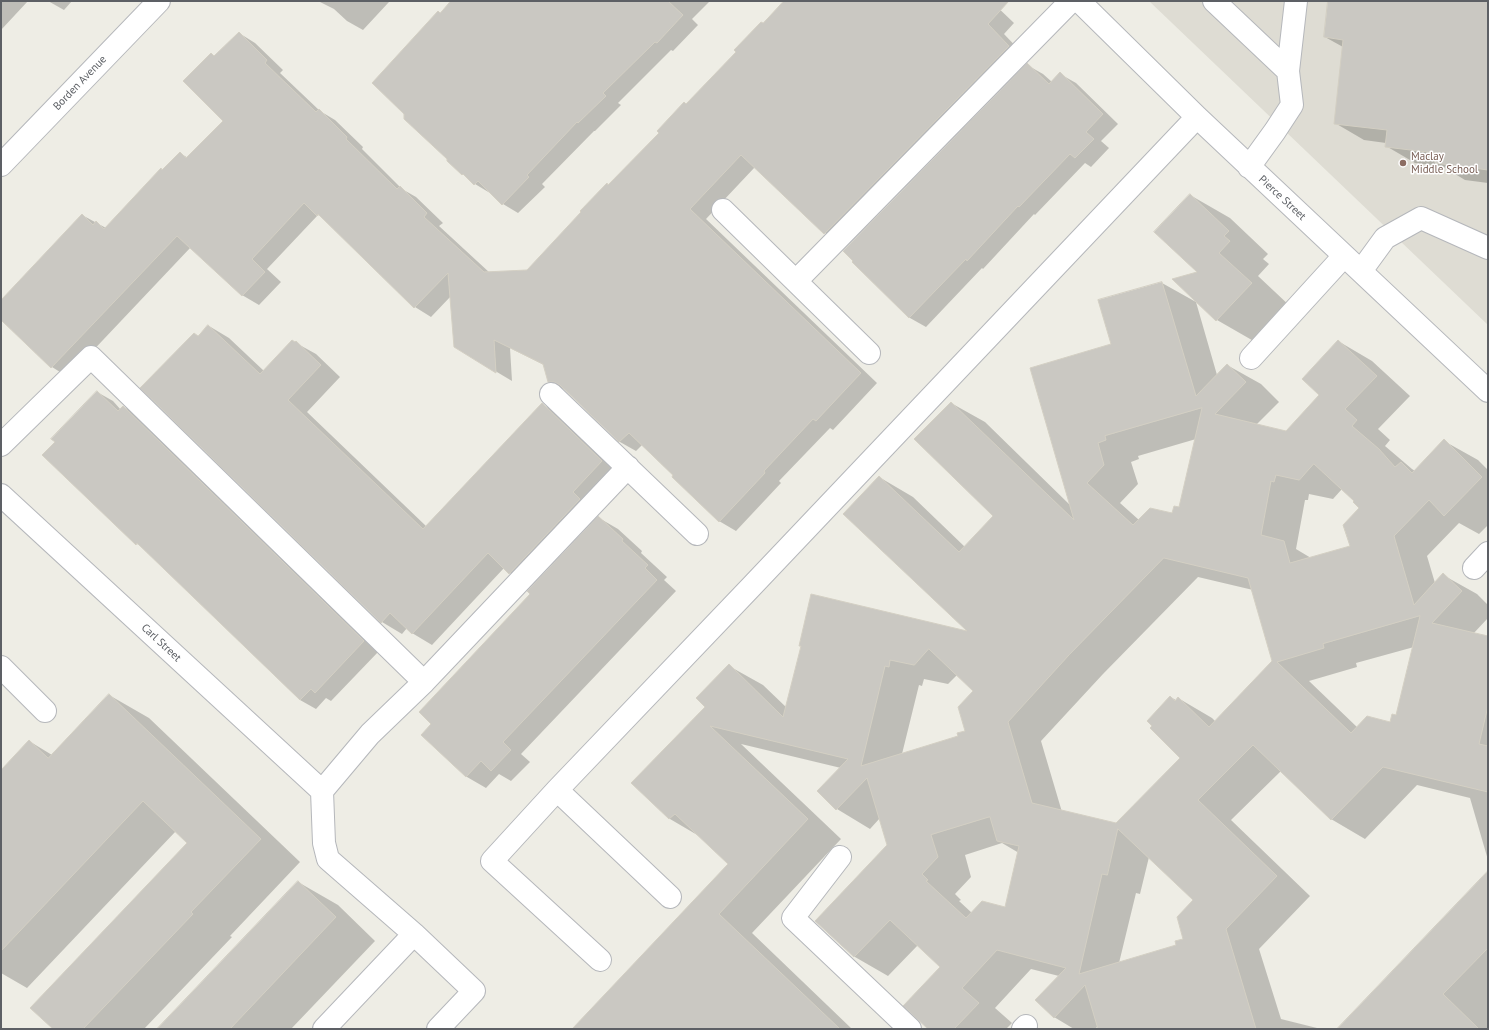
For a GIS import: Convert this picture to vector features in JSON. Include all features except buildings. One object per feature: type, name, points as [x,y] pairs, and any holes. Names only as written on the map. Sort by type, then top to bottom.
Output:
[{"type":"street","name":"Borden Avenue","points":[[1,165],[159,1]]},
{"type":"street","points":[[796,281],[1070,1]]},
{"type":"street","name":"Pierce Street","points":[[1079,1],[1197,118],[1488,391]]},
{"type":"street","points":[[1214,1],[1288,71]]},
{"type":"street","points":[[1249,167],[1292,105],[1288,71],[1296,1]]},
{"type":"street","points":[[600,960],[492,861],[557,790],[1197,118]]},
{"type":"street","points":[[724,210],[869,353]]},
{"type":"street","points":[[1361,271],[1385,238],[1421,218],[1488,248]]},
{"type":"street","points":[[1251,358],[1344,256]]},
{"type":"street","points":[[1,445],[91,357],[424,682]]},
{"type":"street","points":[[551,394],[697,534]]},
{"type":"street","points":[[438,1029],[474,991],[414,934],[328,858],[324,843],[322,791],[370,734],[424,682],[628,467]]},
{"type":"street","name":"Carl Street","points":[[1,494],[322,791]]},
{"type":"street","points":[[1,667],[45,711]]},
{"type":"street","points":[[557,790],[670,897]]},
{"type":"street","points":[[840,857],[793,918],[910,1029]]},
{"type":"street","points":[[324,1029],[414,934]]},
{"type":"shaded area","name":"Maclay Middle School","points":[[1149,1],[1488,1],[1488,325]]},
{"type":"place","name":"Maclay Middle School","points":[[1403,163]]}]
